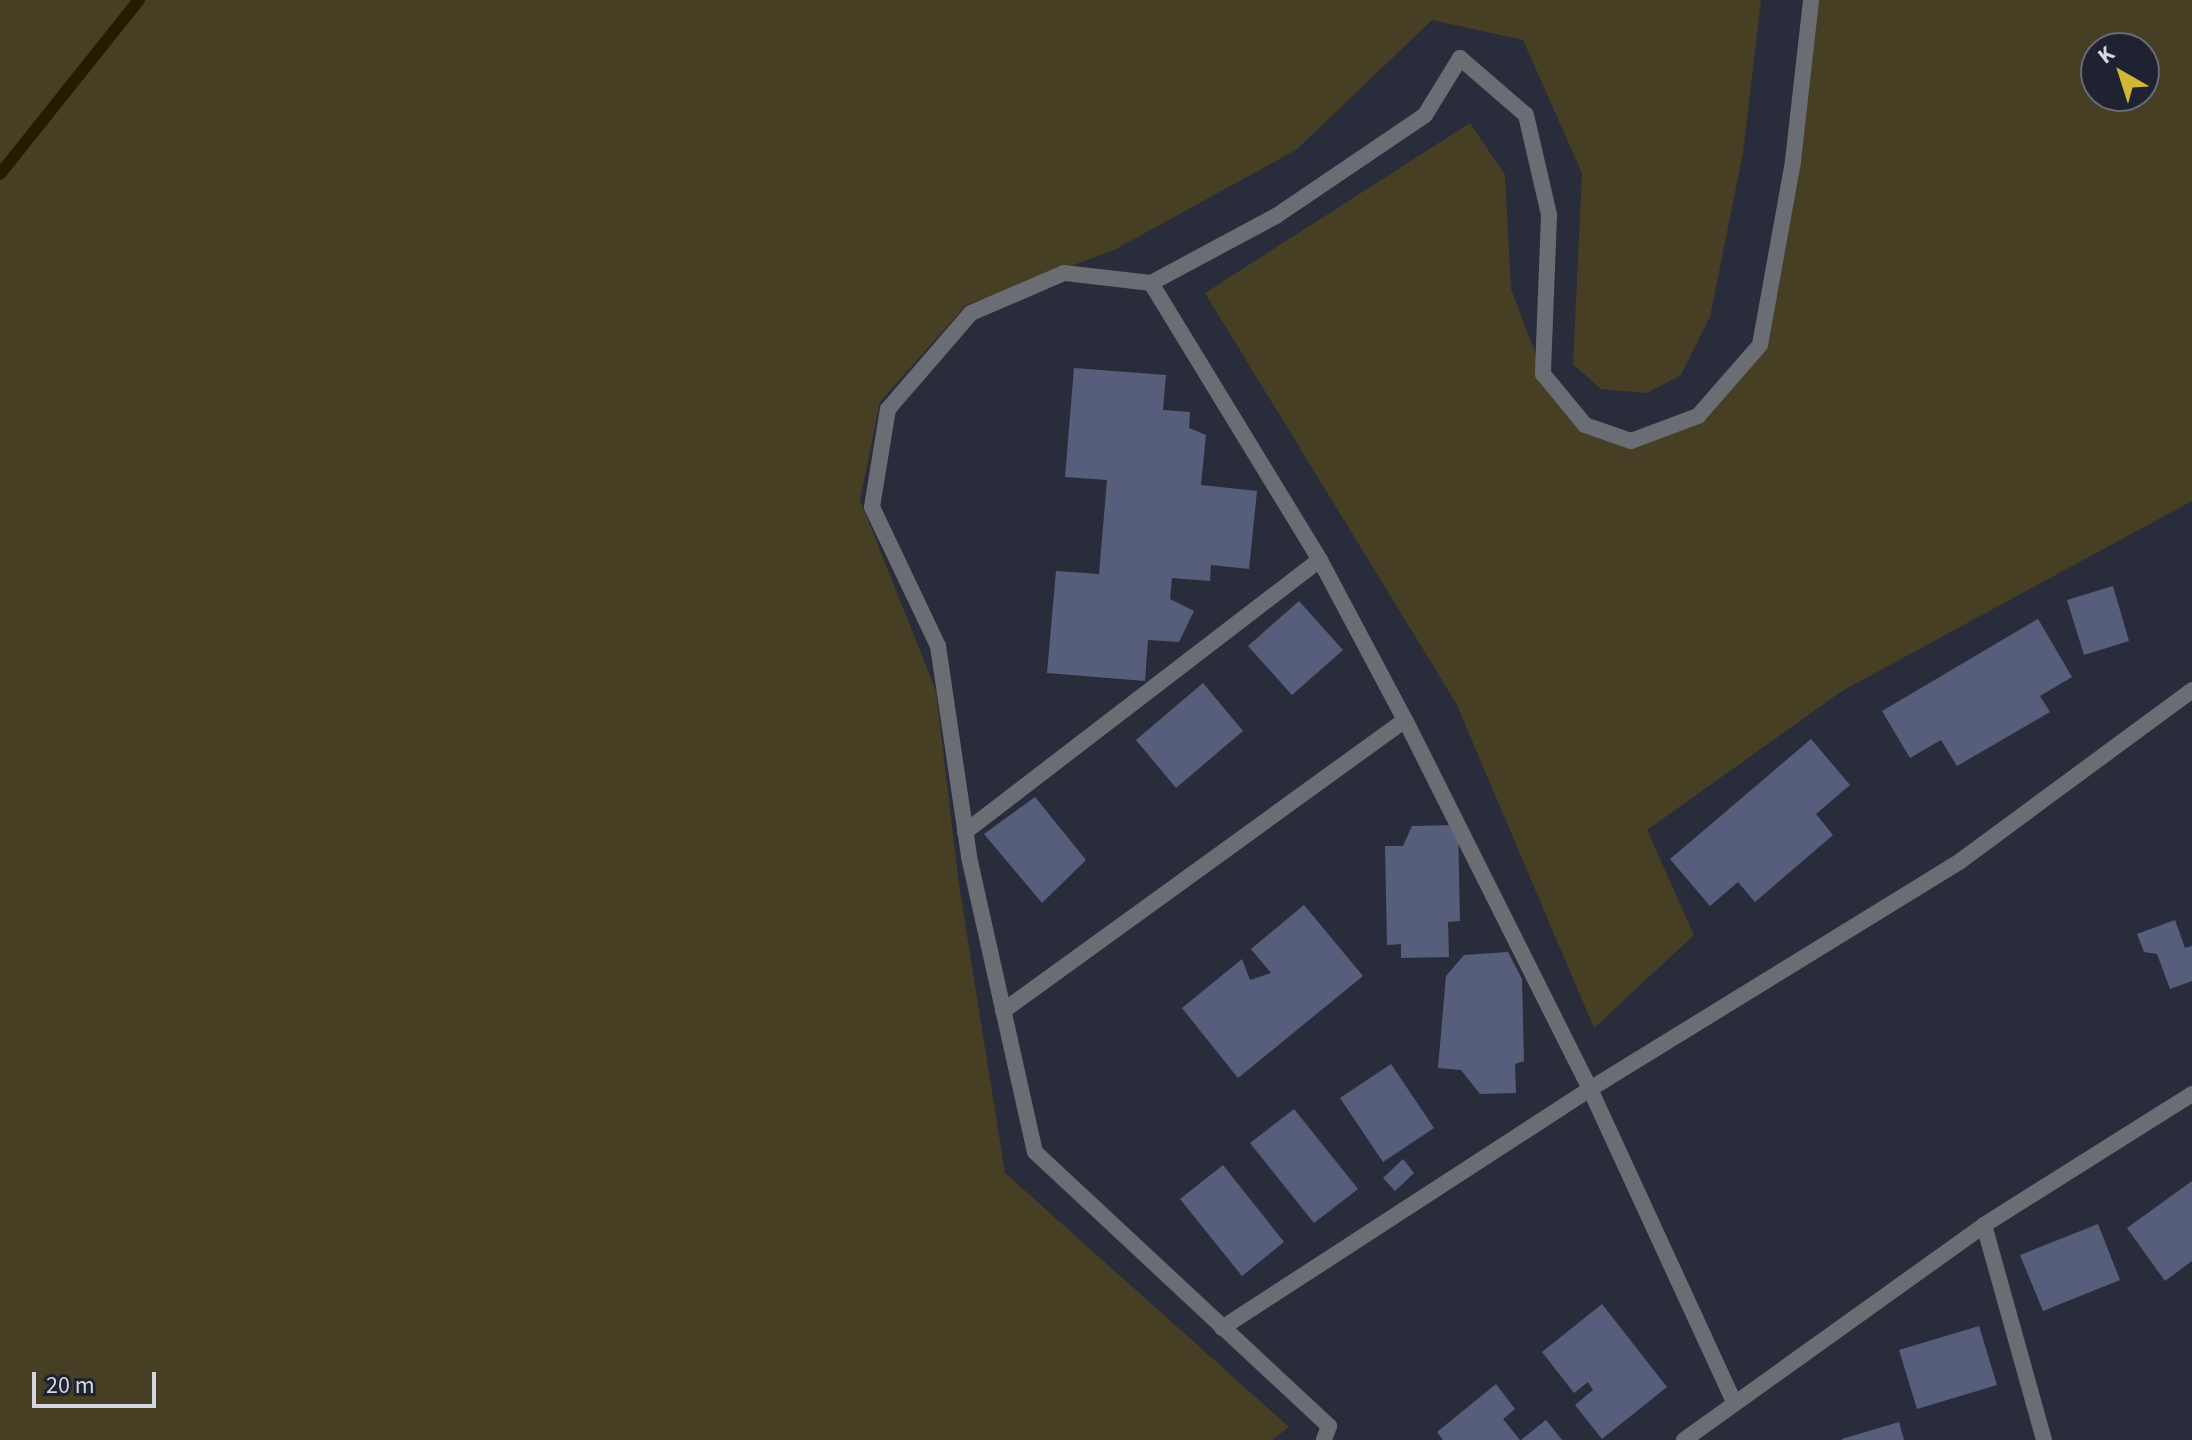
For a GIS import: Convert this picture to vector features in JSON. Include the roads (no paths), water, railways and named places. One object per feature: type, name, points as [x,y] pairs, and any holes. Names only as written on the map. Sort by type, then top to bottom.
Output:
[{"type":"street","points":[[1324,1440],[1329,1426],[1035,1152],[965,832],[938,646],[872,507],[888,409],[971,313],[1064,273],[1151,283],[1276,216],[1425,115],[1460,58],[1526,115],[1549,215],[1543,374],[1585,425],[1631,441],[1698,416],[1760,345],[1793,161],[1811,0]]},
{"type":"street","points":[[1151,283],[1320,560],[1405,720],[1590,1089],[1734,1402]]},
{"type":"street","points":[[965,832],[1320,560]]},
{"type":"street","points":[[1222,1328],[1590,1089],[1959,862],[2192,690]]},
{"type":"street","points":[[1003,1011],[1405,720]]},
{"type":"street","points":[[1684,1440],[1984,1225],[2192,1094]]},
{"type":"street","points":[[1984,1225],[2044,1440]]},
{"type":"waterway","points":[[0,174],[139,0]]}]
